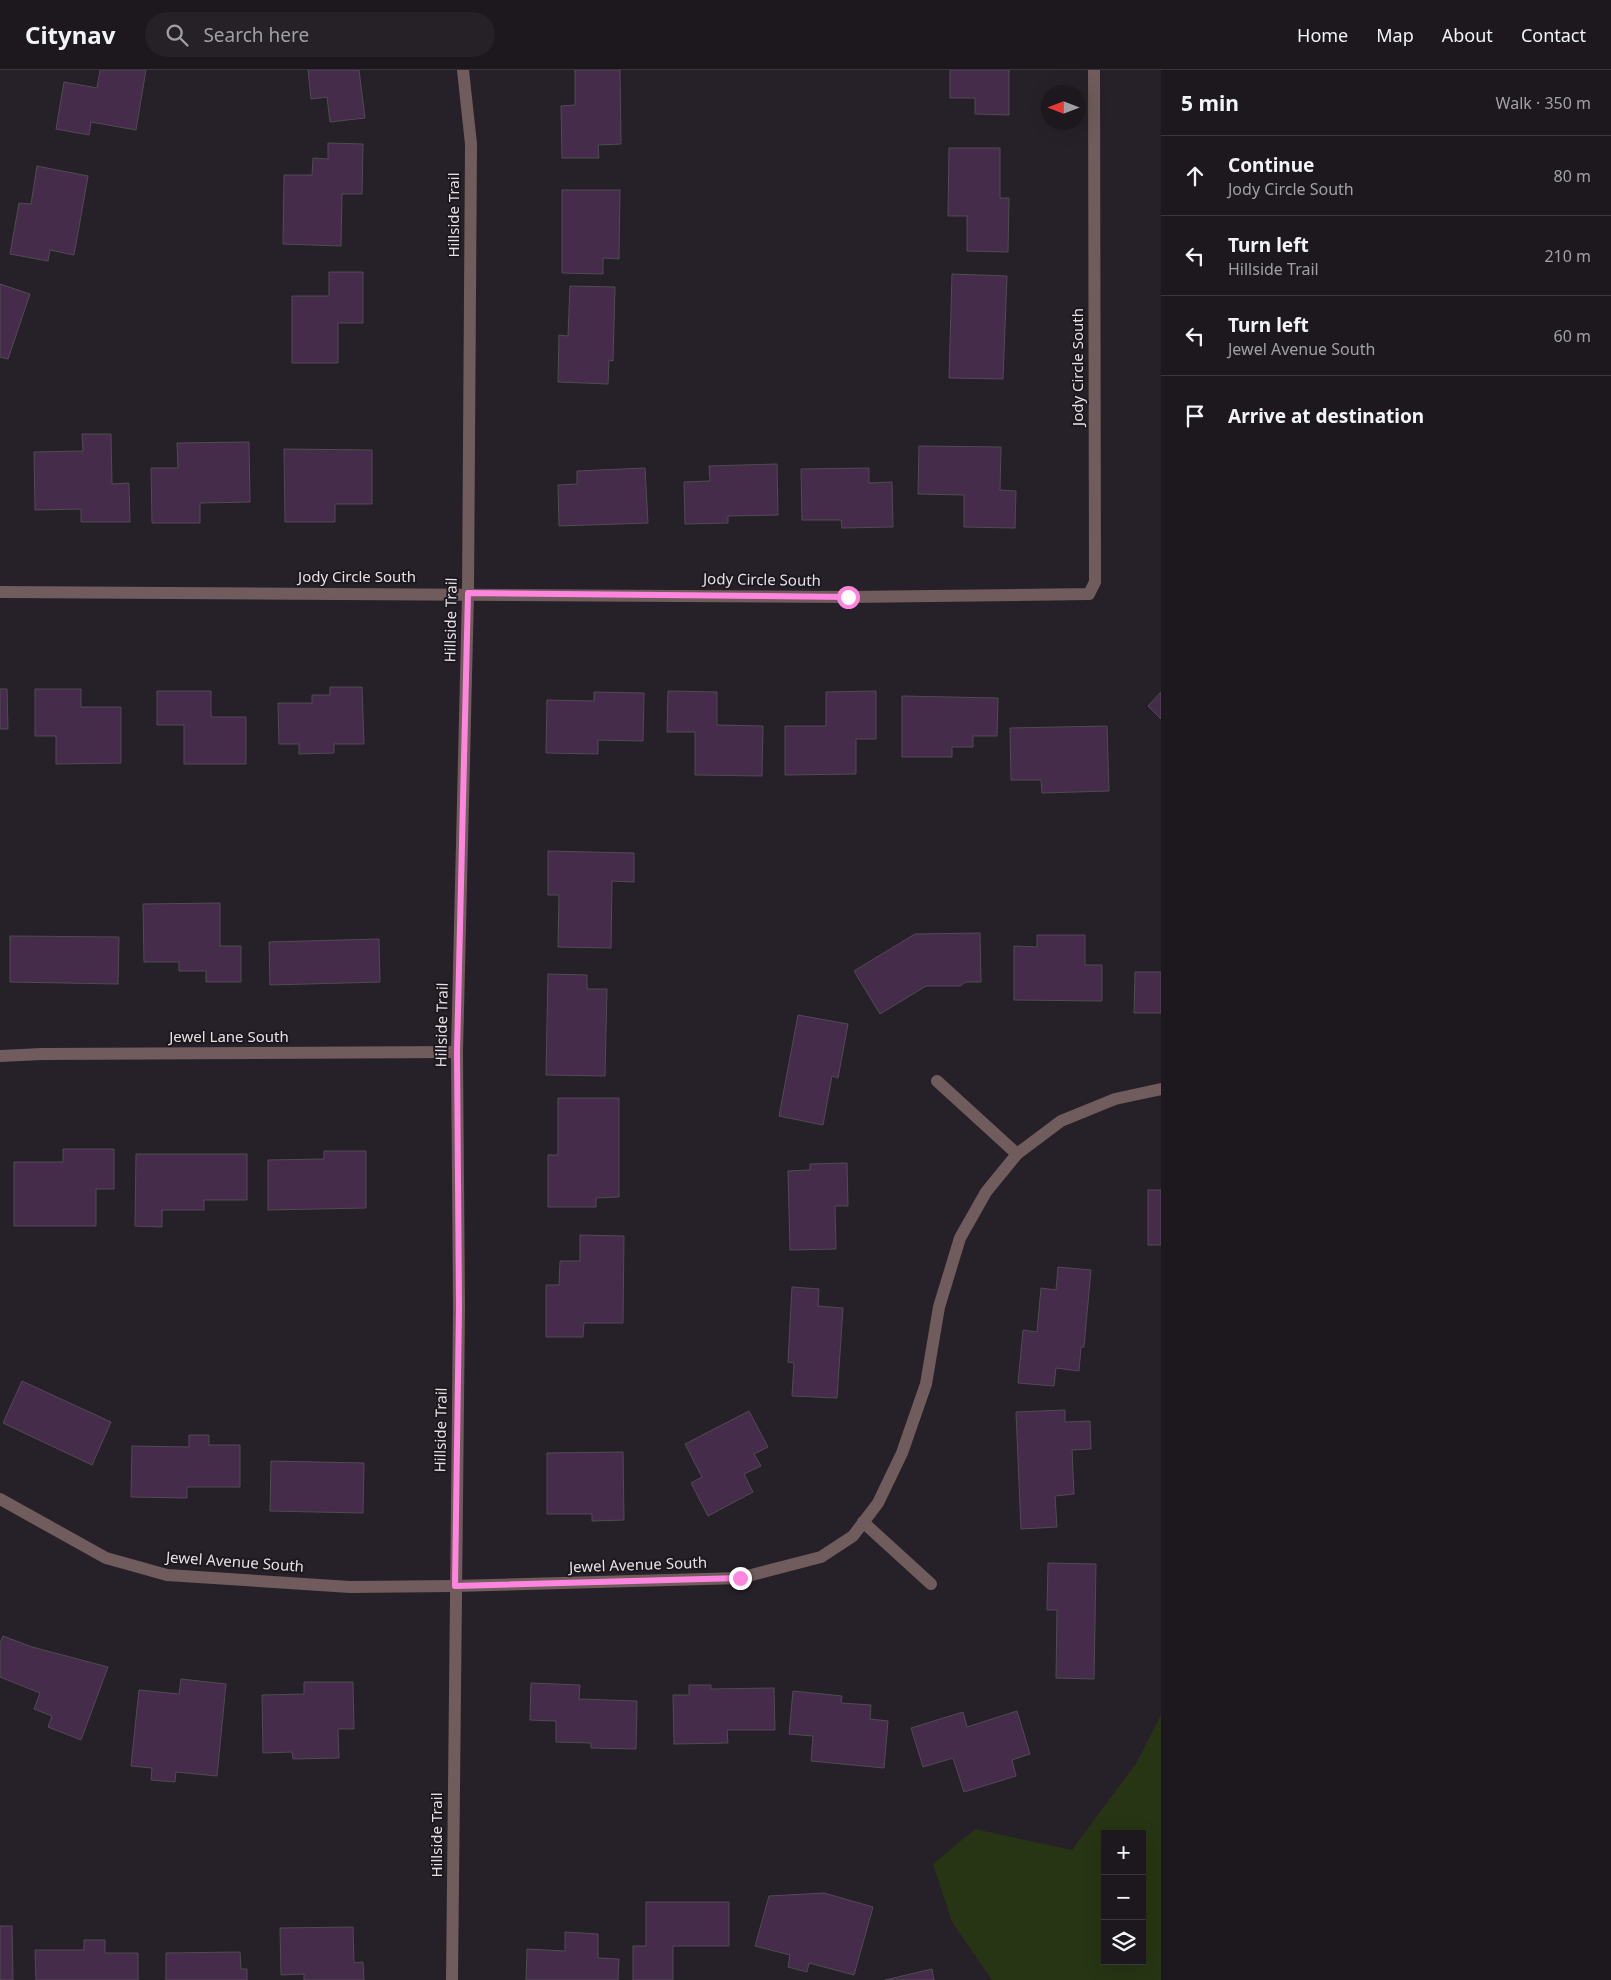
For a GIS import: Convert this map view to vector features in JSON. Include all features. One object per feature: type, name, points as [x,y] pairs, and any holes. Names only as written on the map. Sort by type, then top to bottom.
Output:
[{"type":"street","name":"Hillside Trail","points":[[452,1980],[459,1307],[457,1052],[468,593],[471,144],[464,70]]},
{"type":"street","name":"Jody Circle South","points":[[0,592],[468,593],[848,597],[1089,594],[1095,582],[1094,70]]},
{"type":"street","name":"Jewel Lane South","points":[[0,1056],[42,1054],[457,1052]]},
{"type":"street","points":[[937,1081],[1017,1154]]},
{"type":"street","name":"Jewel Avenue South","points":[[0,1499],[106,1558],[167,1575],[350,1587],[455,1586],[740,1578],[821,1557],[853,1536],[878,1502],[902,1452],[926,1384],[939,1307],[960,1238],[986,1192],[1017,1154],[1061,1121],[1115,1099],[1161,1089]]},
{"type":"street","points":[[863,1522],[931,1584]]},
{"type":"green space","points":[[1161,1715],[1161,1980],[992,1980],[952,1922],[933,1864],[975,1829],[1072,1850],[1137,1762]]},
{"type":"building","points":[[100,70],[146,70],[136,130],[91,122],[89,135],[56,129],[64,82],[97,88]]},
{"type":"building","points":[[308,70],[359,70],[365,118],[330,122],[327,97],[311,99]]},
{"type":"building","points":[[575,70],[620,70],[621,144],[598,145],[599,158],[562,158],[561,106],[575,105]]},
{"type":"building","points":[[950,70],[1009,70],[1009,115],[975,114],[975,98],[950,98]]},
{"type":"building","points":[[328,143],[363,144],[362,194],[342,194],[341,246],[283,244],[284,175],[312,175],[313,158],[328,159]]},
{"type":"building","points":[[949,148],[1000,148],[1000,198],[1009,198],[1008,252],[967,251],[967,216],[948,216]]},
{"type":"building","points":[[37,166],[88,176],[74,255],[50,250],[48,261],[10,254],[19,203],[31,204]]},
{"type":"building","points":[[562,190],[620,190],[619,259],[603,258],[603,274],[562,273]]},
{"type":"building","points":[[329,272],[363,272],[363,323],[338,323],[338,363],[292,363],[292,296],[329,296]]},
{"type":"building","points":[[952,274],[1007,276],[1003,379],[949,378]]},
{"type":"building","points":[[0,284],[30,294],[8,359],[0,357]]},
{"type":"building","points":[[570,286],[615,287],[613,361],[609,360],[608,384],[558,382],[559,335],[568,336]]},
{"type":"building","points":[[82,434],[111,434],[112,484],[129,483],[130,522],[81,522],[81,509],[35,510],[34,452],[83,451]]},
{"type":"building","points":[[249,442],[250,502],[200,503],[200,523],[152,523],[151,468],[178,468],[177,443]]},
{"type":"building","points":[[919,446],[1001,447],[1000,490],[1016,491],[1015,528],[964,527],[964,495],[918,494]]},
{"type":"building","points":[[284,449],[372,450],[372,504],[335,504],[335,522],[285,522]]},
{"type":"building","points":[[777,464],[778,515],[728,516],[728,523],[685,524],[684,482],[710,481],[709,466]]},
{"type":"building","points":[[645,468],[648,523],[559,526],[558,485],[577,484],[577,471]]},
{"type":"building","points":[[869,468],[869,483],[892,482],[893,527],[842,528],[841,520],[802,520],[801,469]]},
{"type":"building","points":[[330,687],[362,687],[364,744],[334,744],[334,753],[299,754],[299,744],[279,744],[278,703],[312,703],[312,695],[330,695]]},
{"type":"building","points":[[0,689],[7,689],[8,729],[0,729]]},
{"type":"building","points":[[35,689],[81,689],[81,707],[121,707],[121,763],[56,764],[56,736],[35,736]]},
{"type":"building","points":[[157,691],[211,691],[211,717],[246,717],[246,764],[184,764],[184,725],[157,725]]},
{"type":"building","points":[[668,691],[717,692],[717,725],[763,726],[762,776],[695,775],[695,732],[667,732]]},
{"type":"building","points":[[876,691],[876,739],[856,739],[856,774],[785,775],[785,726],[826,726],[826,692]]},
{"type":"building","points":[[594,692],[644,693],[643,741],[598,740],[598,754],[546,753],[547,700],[594,701]]},
{"type":"building","points":[[1161,692],[1161,719],[1148,706]]},
{"type":"building","points":[[902,696],[998,698],[997,736],[973,736],[973,747],[952,747],[952,757],[902,757]]},
{"type":"building","points":[[1107,726],[1109,791],[1042,793],[1041,780],[1011,780],[1010,728]]},
{"type":"building","points":[[548,851],[634,853],[634,882],[612,881],[611,948],[558,947],[559,895],[548,895]]},
{"type":"building","points":[[220,903],[220,946],[241,946],[241,982],[206,982],[206,971],[179,971],[179,962],[144,962],[143,904]]},
{"type":"building","points":[[980,933],[981,982],[966,982],[960,986],[926,986],[880,1014],[854,971],[915,934]]},
{"type":"building","points":[[1037,935],[1085,935],[1085,965],[1102,965],[1102,1001],[1014,1000],[1014,946],[1037,947]]},
{"type":"building","points":[[10,936],[119,937],[118,984],[10,982]]},
{"type":"building","points":[[379,939],[380,982],[270,985],[269,942]]},
{"type":"building","points":[[1135,972],[1161,972],[1161,1013],[1134,1013]]},
{"type":"building","points":[[548,974],[587,975],[587,989],[607,989],[605,1076],[546,1075]]},
{"type":"building","points":[[798,1015],[848,1024],[838,1078],[832,1076],[823,1125],[779,1116]]},
{"type":"building","points":[[558,1098],[619,1098],[619,1197],[596,1198],[596,1207],[548,1207],[548,1155],[558,1155]]},
{"type":"building","points":[[63,1149],[114,1149],[114,1189],[96,1189],[96,1226],[14,1226],[14,1162],[63,1162]]},
{"type":"building","points":[[324,1151],[366,1151],[366,1208],[268,1210],[268,1160],[324,1159]]},
{"type":"building","points":[[136,1154],[247,1154],[247,1200],[204,1200],[204,1210],[162,1210],[162,1227],[135,1226]]},
{"type":"building","points":[[847,1163],[848,1206],[835,1206],[836,1249],[790,1250],[788,1171],[810,1170],[810,1164]]},
{"type":"building","points":[[1148,1190],[1161,1190],[1161,1245],[1148,1245]]},
{"type":"building","points":[[580,1235],[624,1236],[623,1323],[584,1323],[583,1337],[546,1337],[546,1285],[559,1285],[560,1261],[580,1261]]},
{"type":"building","points":[[1058,1267],[1091,1270],[1084,1347],[1081,1347],[1079,1371],[1056,1368],[1054,1386],[1018,1383],[1023,1330],[1037,1332],[1041,1288],[1056,1290]]},
{"type":"building","points":[[792,1287],[819,1289],[818,1306],[843,1308],[837,1398],[792,1396],[794,1363],[788,1362]]},
{"type":"building","points":[[22,1381],[111,1422],[92,1465],[3,1423]]},
{"type":"building","points":[[1065,1410],[1065,1422],[1090,1421],[1091,1449],[1072,1450],[1074,1494],[1055,1496],[1057,1527],[1021,1529],[1016,1412]]},
{"type":"building","points":[[749,1411],[768,1447],[754,1454],[761,1466],[744,1474],[753,1492],[708,1516],[691,1483],[702,1477],[685,1444]]},
{"type":"building","points":[[189,1435],[209,1435],[209,1445],[240,1445],[240,1487],[187,1487],[187,1498],[131,1497],[132,1446],[189,1447]]},
{"type":"building","points":[[623,1452],[624,1520],[592,1521],[592,1514],[547,1514],[547,1453]]},
{"type":"building","points":[[271,1461],[364,1463],[363,1513],[270,1511]]},
{"type":"building","points":[[1048,1563],[1096,1564],[1094,1679],[1056,1678],[1057,1610],[1047,1610]]},
{"type":"building","points":[[3,1636],[32,1647],[108,1667],[81,1740],[48,1727],[52,1716],[34,1709],[40,1693],[0,1677],[0,1643]]},
{"type":"building","points":[[181,1679],[226,1684],[217,1776],[176,1772],[175,1782],[151,1780],[152,1768],[131,1766],[139,1690],[179,1694]]},
{"type":"building","points":[[304,1682],[353,1682],[354,1729],[338,1729],[339,1758],[293,1759],[292,1752],[263,1753],[262,1695],[304,1694]]},
{"type":"building","points":[[531,1683],[580,1685],[579,1699],[637,1701],[636,1749],[591,1748],[591,1743],[556,1742],[556,1721],[530,1720]]},
{"type":"building","points":[[689,1685],[711,1685],[711,1689],[774,1688],[775,1730],[727,1730],[728,1743],[674,1744],[673,1695],[689,1695]]},
{"type":"building","points":[[793,1691],[842,1696],[841,1703],[871,1705],[870,1719],[888,1721],[884,1768],[811,1761],[813,1736],[789,1734]]},
{"type":"building","points":[[1017,1711],[1030,1754],[1012,1760],[1016,1776],[964,1792],[953,1758],[923,1767],[911,1728],[963,1712],[967,1727]]},
{"type":"building","points":[[824,1893],[873,1907],[854,1975],[809,1963],[807,1972],[788,1967],[790,1955],[755,1946],[769,1896]]},
{"type":"building","points":[[646,1902],[729,1902],[729,1946],[673,1946],[673,1980],[633,1980],[633,1946],[646,1946]]},
{"type":"building","points":[[0,1926],[12,1926],[13,1980],[0,1980]]},
{"type":"building","points":[[353,1927],[354,1963],[363,1962],[364,1980],[304,1980],[304,1974],[281,1975],[280,1928]]},
{"type":"building","points":[[565,1932],[598,1934],[598,1958],[619,1959],[618,1980],[526,1980],[527,1949],[565,1951]]},
{"type":"building","points":[[84,1940],[105,1940],[105,1953],[138,1953],[138,1980],[36,1980],[35,1950],[84,1950]]},
{"type":"building","points":[[240,1952],[241,1969],[247,1969],[247,1980],[166,1980],[166,1953]]},
{"type":"building","points":[[932,1969],[934,1980],[885,1980]]},
{"type":"route","points":[[740,1578],[455,1586],[459,1307],[457,1052],[468,593],[848,597]]}]
